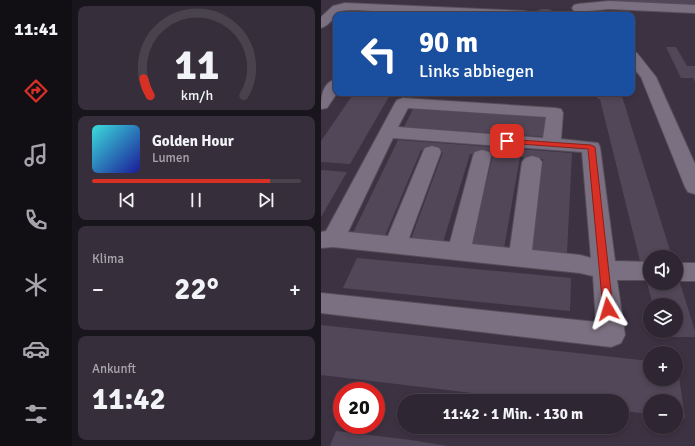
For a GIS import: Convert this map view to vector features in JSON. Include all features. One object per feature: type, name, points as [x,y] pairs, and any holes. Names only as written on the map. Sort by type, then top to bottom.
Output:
[{"type":"street","points":[[566,0],[583,12],[608,3],[695,9]]},
{"type":"street","points":[[335,12],[337,9],[345,7],[396,12]]},
{"type":"street","points":[[323,30],[333,15]]},
{"type":"street","points":[[635,60],[648,77],[695,187]]},
{"type":"street","points":[[321,104],[333,88]]},
{"type":"street","points":[[551,144],[555,113],[403,103],[379,149],[327,239],[520,257],[580,264],[603,270],[643,271]]},
{"type":"street","points":[[321,303],[611,334],[591,147],[387,132]]},
{"type":"street","points":[[395,246],[432,152]]},
{"type":"street","points":[[459,252],[482,156]]},
{"type":"street","points":[[520,257],[532,162]]},
{"type":"street","points":[[683,272],[695,272]]},
{"type":"building","points":[[613,0],[695,0],[695,6],[614,3]]},
{"type":"building","points":[[549,9],[554,12],[536,12]]},
{"type":"building","points":[[343,10],[373,12],[341,12]]},
{"type":"building","points":[[666,47],[676,47],[687,66],[695,66],[695,82],[693,78],[681,78]]},
{"type":"building","points":[[352,96],[389,96],[350,164],[321,162],[321,141]]},
{"type":"building","points":[[597,96],[622,96],[670,250],[643,250],[643,261],[640,261],[600,99],[598,99]]},
{"type":"building","points":[[413,109],[550,118],[548,137],[404,127]]},
{"type":"building","points":[[398,140],[572,153],[567,253],[532,250],[543,159],[520,157],[504,248],[471,245],[493,155],[470,154],[443,242],[411,239],[443,152],[421,150],[384,238],[352,235]]},
{"type":"building","points":[[321,170],[347,172],[321,217]]},
{"type":"building","points":[[357,258],[571,278],[570,311],[343,288]]},
{"type":"building","points":[[649,290],[682,290],[695,331],[695,337],[683,337],[683,298],[651,298]]},
{"type":"building","points":[[321,325],[643,360],[643,386],[680,386],[682,394],[643,394],[643,413],[629,412],[629,394],[480,394],[321,375]]},
{"type":"building","points":[[683,404],[685,418],[683,418]]},
{"type":"building","points":[[335,434],[361,434],[447,446],[330,446]]},
{"type":"route","points":[[507,141],[591,147],[608,309]]}]
